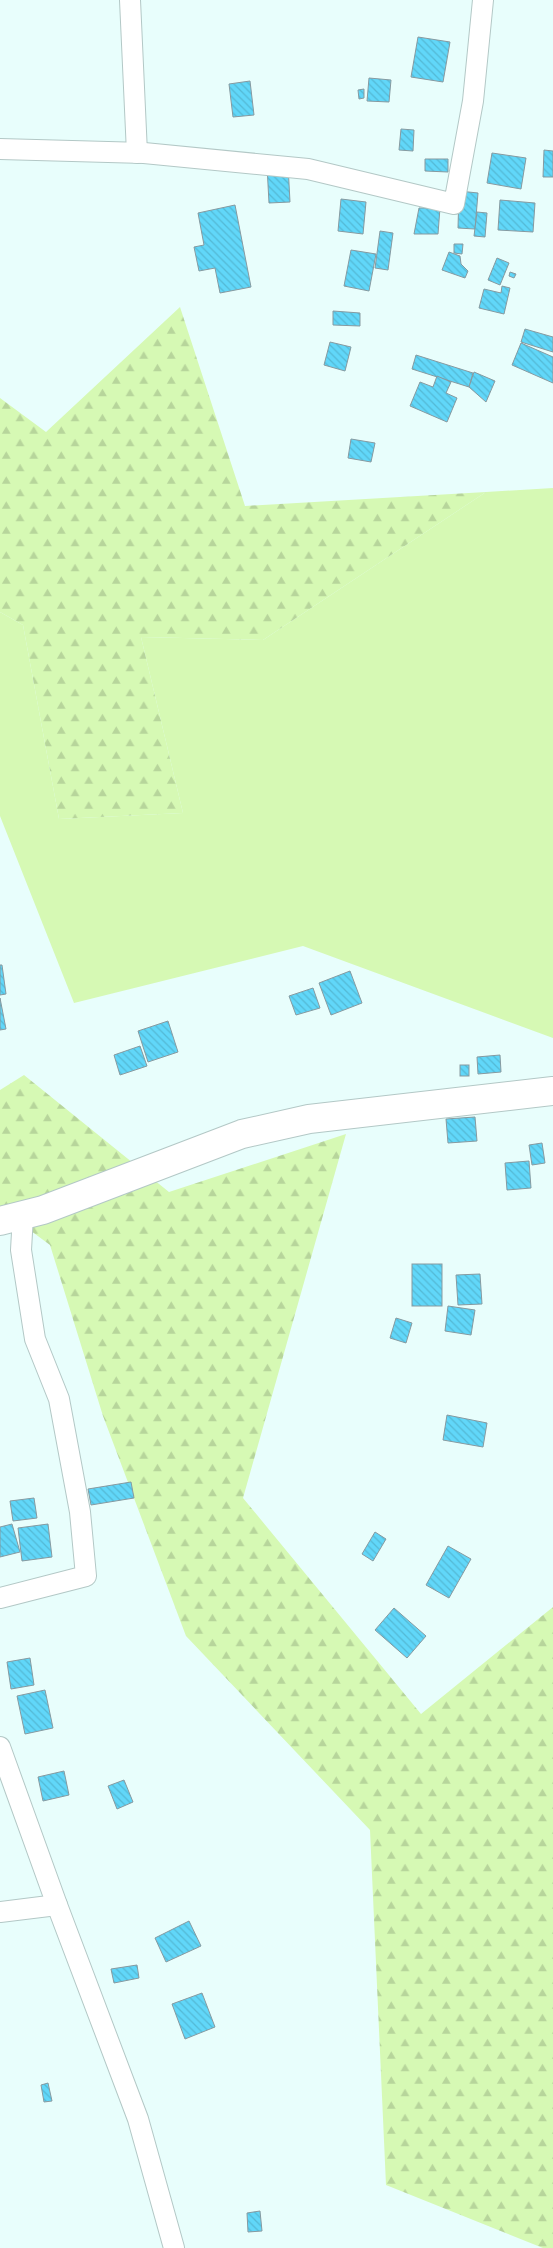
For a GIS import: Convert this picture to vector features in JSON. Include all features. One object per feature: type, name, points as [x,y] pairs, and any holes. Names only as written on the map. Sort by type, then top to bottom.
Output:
[{"type":"street","points":[[130,0],[137,153]]},
{"type":"street","points":[[0,149],[137,153],[308,169],[454,204],[473,101],[483,0]]},
{"type":"street","points":[[0,1598],[86,1576],[80,1512],[60,1399],[34,1340],[21,1250],[11,1218],[43,1210],[251,1132],[309,1119],[553,1091]]},
{"type":"street","points":[[0,1747],[57,1905],[138,2118],[174,2248]]},
{"type":"street","points":[[0,1912],[57,1905]]},
{"type":"green space","points":[[180,307],[245,506],[486,492],[263,640],[141,637],[183,813],[59,819],[23,625],[0,612],[0,398],[46,432]]},
{"type":"green space","points":[[553,488],[553,1038],[303,946],[74,1003],[0,816],[0,612],[23,625],[59,819],[183,813],[141,637],[263,640],[486,492]]},
{"type":"green space","points":[[24,1075],[169,1192],[346,1134],[243,1498],[421,1714],[553,1607],[553,2248],[543,2248],[386,2185],[370,1830],[186,1636],[103,1416],[50,1245],[0,1208],[0,1090]]},
{"type":"building","points":[[418,37],[450,42],[443,82],[411,77]]},
{"type":"building","points":[[369,78],[391,80],[389,102],[367,101]]},
{"type":"building","points":[[250,81],[254,115],[233,117],[229,84]]},
{"type":"building","points":[[364,89],[364,98],[359,99],[358,90]]},
{"type":"building","points":[[401,129],[414,130],[413,151],[399,150]]},
{"type":"building","points":[[544,150],[553,151],[553,177],[543,177]]},
{"type":"building","points":[[492,153],[526,158],[521,189],[487,183]]},
{"type":"building","points":[[425,159],[448,159],[448,172],[425,171]]},
{"type":"building","points":[[288,165],[290,202],[269,203],[267,166]]},
{"type":"building","points":[[459,191],[478,193],[475,229],[458,228]]},
{"type":"building","points":[[341,199],[366,202],[363,234],[338,231]]},
{"type":"building","points":[[500,200],[535,203],[533,232],[498,230]]},
{"type":"building","points":[[235,205],[251,287],[220,293],[215,268],[199,271],[194,247],[204,245],[198,213]]},
{"type":"building","points":[[419,208],[440,208],[438,234],[414,234]]},
{"type":"building","points":[[477,212],[487,213],[485,237],[474,236]]},
{"type":"building","points":[[380,231],[393,233],[388,270],[375,268]]},
{"type":"building","points":[[454,244],[463,244],[462,254],[454,253]]},
{"type":"building","points":[[351,250],[376,254],[369,291],[344,286]]},
{"type":"building","points":[[449,252],[460,256],[461,264],[468,271],[465,278],[442,270]]},
{"type":"building","points":[[497,258],[509,263],[500,285],[488,280]]},
{"type":"building","points":[[510,272],[516,274],[514,278],[509,276]]},
{"type":"building","points":[[502,286],[510,288],[504,314],[479,308],[484,289],[501,293]]},
{"type":"building","points":[[333,311],[360,313],[360,326],[333,325]]},
{"type":"building","points":[[525,329],[553,337],[553,352],[521,342]]},
{"type":"building","points":[[330,342],[351,347],[345,371],[324,365]]},
{"type":"building","points":[[521,343],[553,357],[553,383],[512,365]]},
{"type":"building","points":[[416,355],[473,373],[469,387],[412,369]]},
{"type":"building","points":[[474,372],[495,381],[486,402],[469,387]]},
{"type":"building","points":[[437,376],[451,382],[446,393],[457,398],[447,422],[410,406],[420,382],[433,387]]},
{"type":"building","points":[[351,439],[375,443],[371,462],[348,458]]},
{"type":"building","points":[[0,965],[2,965],[6,994],[0,995]]},
{"type":"building","points":[[350,971],[362,1003],[331,1015],[319,983]]},
{"type":"building","points":[[313,988],[320,1008],[296,1015],[289,996]]},
{"type":"building","points":[[0,998],[6,1029],[0,1030]]},
{"type":"building","points":[[168,1021],[178,1052],[148,1062],[138,1031]]},
{"type":"building","points":[[140,1046],[147,1066],[120,1075],[114,1055]]},
{"type":"building","points":[[500,1055],[501,1072],[478,1074],[477,1057]]},
{"type":"building","points":[[460,1065],[469,1065],[469,1076],[460,1076]]},
{"type":"building","points":[[475,1117],[477,1141],[448,1143],[446,1119]]},
{"type":"building","points":[[542,1143],[545,1163],[532,1165],[529,1145]]},
{"type":"building","points":[[529,1161],[531,1188],[507,1190],[505,1163]]},
{"type":"building","points":[[412,1264],[442,1264],[442,1306],[412,1306]]},
{"type":"building","points":[[480,1274],[482,1304],[458,1305],[456,1275]]},
{"type":"building","points":[[448,1306],[475,1310],[471,1335],[445,1331]]},
{"type":"building","points":[[396,1318],[412,1323],[406,1343],[390,1338]]},
{"type":"building","points":[[447,1415],[487,1423],[483,1447],[443,1440]]},
{"type":"building","points":[[131,1482],[134,1498],[91,1505],[88,1489]]},
{"type":"building","points":[[34,1498],[37,1518],[13,1521],[10,1501]]},
{"type":"building","points":[[12,1524],[20,1552],[0,1557],[0,1527]]},
{"type":"building","points":[[48,1524],[52,1557],[22,1561],[18,1528]]},
{"type":"building","points":[[375,1532],[386,1539],[373,1561],[362,1554]]},
{"type":"building","points":[[448,1546],[471,1559],[449,1598],[426,1585]]},
{"type":"building","points":[[394,1608],[426,1636],[407,1658],[375,1630]]},
{"type":"building","points":[[30,1658],[34,1685],[11,1689],[7,1662]]},
{"type":"building","points":[[45,1690],[53,1728],[25,1734],[17,1696]]},
{"type":"building","points":[[64,1771],[69,1795],[43,1801],[38,1777]]},
{"type":"building","points":[[124,1780],[133,1802],[117,1809],[108,1786]]},
{"type":"building","points":[[189,1921],[201,1946],[166,1962],[155,1938]]},
{"type":"building","points":[[137,1965],[139,1978],[114,1983],[111,1969]]},
{"type":"building","points":[[202,1993],[215,2027],[185,2039],[172,2004]]},
{"type":"building","points":[[48,2083],[52,2101],[44,2102],[41,2085]]},
{"type":"building","points":[[260,2211],[262,2231],[248,2232],[247,2213]]}]
